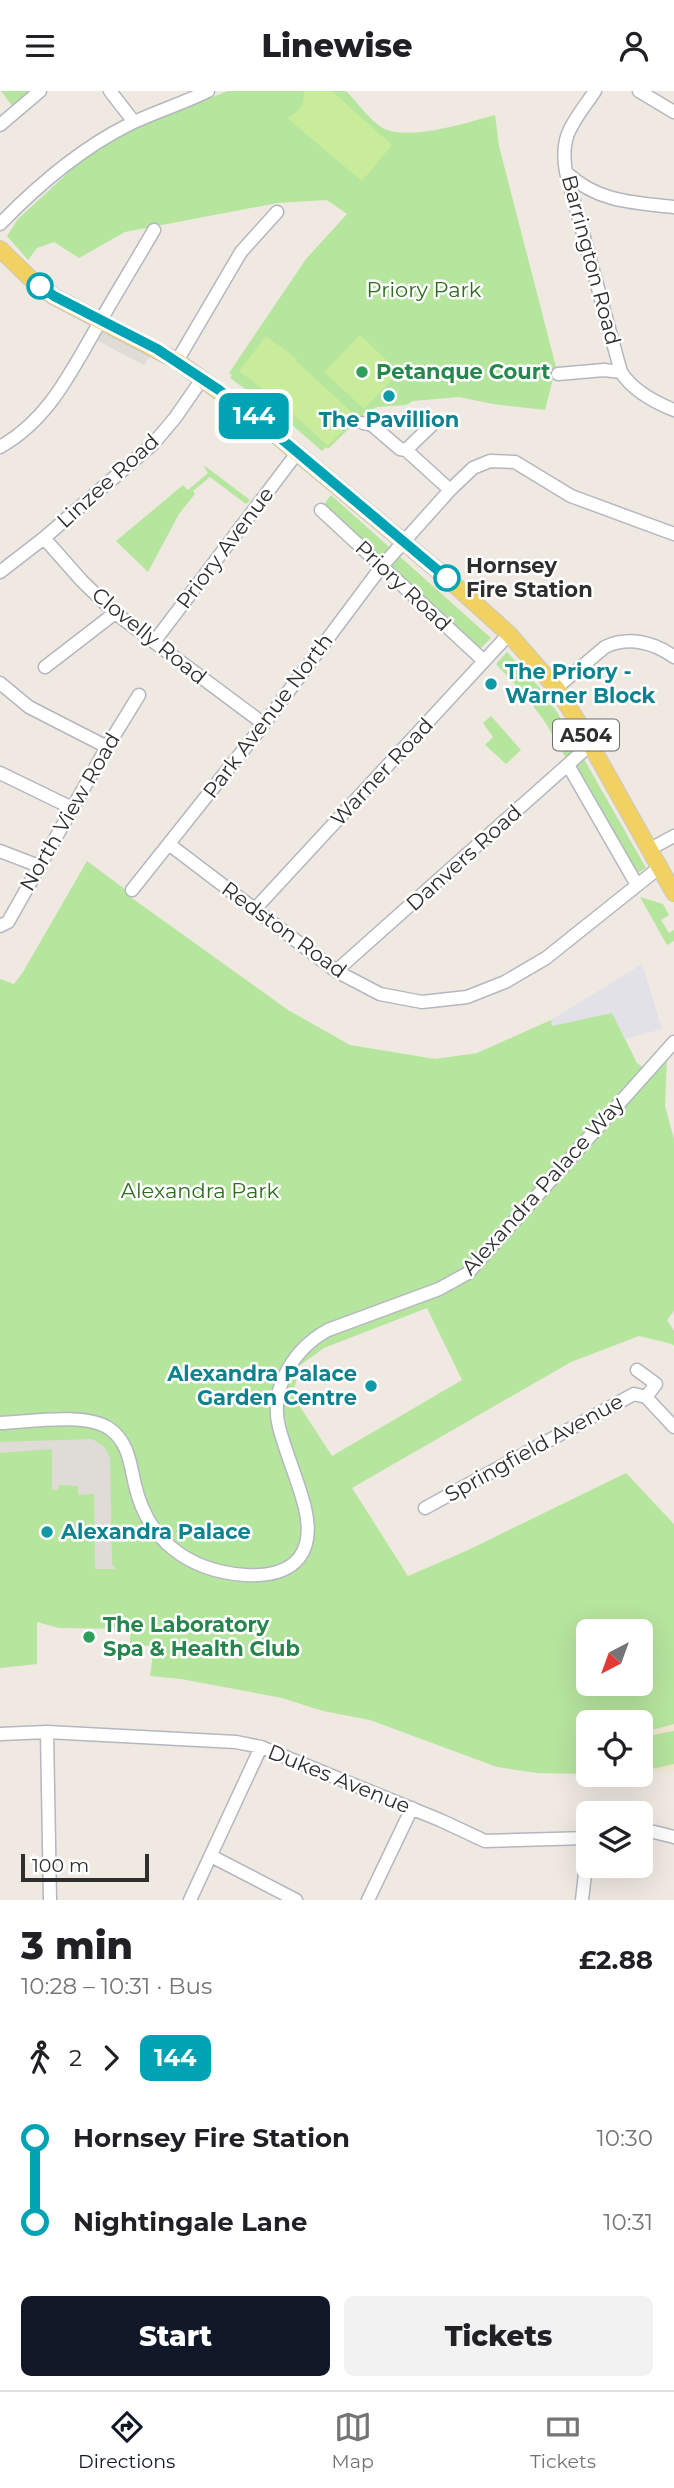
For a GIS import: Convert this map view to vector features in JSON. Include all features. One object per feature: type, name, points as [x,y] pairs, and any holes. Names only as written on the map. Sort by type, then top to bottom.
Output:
[{"type":"main road","name":"Priory Road","points":[[0,249],[32,280],[54,296],[177,361],[253,416],[509,634],[556,688],[592,744],[674,893]]},
{"type":"street","points":[[0,125],[40,91]]},
{"type":"street","points":[[110,91],[134,122]]},
{"type":"street","name":"Barrington Road","points":[[595,91],[565,136],[566,172],[579,192],[621,372],[640,391],[657,403],[674,410]]},
{"type":"street","points":[[639,91],[674,112]]},
{"type":"street","points":[[0,224],[78,155],[134,122],[204,92]]},
{"type":"street","points":[[579,192],[625,202],[674,207]]},
{"type":"street","points":[[177,361],[241,253],[277,212]]},
{"type":"street","points":[[0,447],[26,428],[56,397],[154,230]]},
{"type":"street","points":[[558,374],[604,370],[621,372]]},
{"type":"street","name":"Linzee Road","points":[[0,572],[44,538],[153,444],[202,379]]},
{"type":"street","points":[[406,450],[437,420]]},
{"type":"street","points":[[363,423],[372,425],[400,449],[406,450],[450,490]]},
{"type":"street","name":"Priory Avenue","points":[[154,642],[297,453]]},
{"type":"street","name":"Park Avenue North","points":[[132,890],[264,724],[382,566],[462,477],[482,463],[506,460],[515,462],[580,500],[674,534]]},
{"type":"street","name":"Priory Road","points":[[321,510],[484,661]]},
{"type":"street","name":"Clovelly Road","points":[[44,538],[115,613],[264,724]]},
{"type":"street","points":[[45,667],[115,613]]},
{"type":"street","name":"Warner Road","points":[[255,909],[509,634]]},
{"type":"street","points":[[556,688],[613,643],[648,643],[674,657]]},
{"type":"street","points":[[0,683],[29,707],[107,747]]},
{"type":"street","name":"North View Road","points":[[0,926],[8,922],[139,695]]},
{"type":"street","name":"Danvers Road","points":[[336,971],[592,744]]},
{"type":"street","points":[[568,765],[637,885]]},
{"type":"street","points":[[0,773],[72,808]]},
{"type":"street","points":[[650,849],[674,836]]},
{"type":"street","name":"Redston Road","points":[[170,845],[336,971],[380,994],[422,1002],[467,996],[505,982],[546,958],[660,867]]},
{"type":"street","points":[[0,851],[38,866]]},
{"type":"street","name":"Alexandra Palace Way","points":[[0,1423],[77,1420],[98,1422],[121,1439],[127,1450],[143,1511],[169,1547],[191,1561],[218,1572],[259,1576],[288,1567],[301,1556],[308,1535],[305,1510],[277,1417],[282,1385],[296,1355],[315,1337],[328,1330],[439,1289],[468,1273],[674,1042]]},
{"type":"street","points":[[637,1370],[656,1384],[646,1397]]},
{"type":"street","name":"Springfield Avenue","points":[[425,1508],[634,1394],[646,1397],[674,1427]]},
{"type":"street","points":[[47,1732],[50,1900]]},
{"type":"street","name":"Dukes Avenue","points":[[0,1734],[47,1732],[236,1742],[261,1747],[412,1808],[485,1841],[576,1838]]},
{"type":"street","points":[[190,1900],[261,1747]]},
{"type":"street","points":[[368,1900],[412,1808]]},
{"type":"street","points":[[653,1832],[674,1837]]},
{"type":"street","points":[[211,1856],[296,1900]]},
{"type":"street","points":[[582,1900],[585,1878]]},
{"type":"shaded area","points":[[100,329],[151,355],[144,365],[94,339]]},
{"type":"shaded area","points":[[642,964],[662,1029],[626,1039],[612,1014],[552,1026],[551,1020]]},
{"type":"shaded area","points":[[92,1439],[104,1446],[110,1458],[112,1564],[116,1569],[95,1569],[94,1494],[78,1495],[78,1486],[59,1485],[58,1490],[52,1490],[52,1449],[0,1453],[0,1442]]},
{"type":"shaded area","points":[[674,1724],[674,1771],[653,1772],[653,1730]]},
{"type":"green space","points":[[1,91],[29,91],[12,106]]},
{"type":"green space","name":"Priory Park","points":[[228,91],[346,91],[381,127],[406,133],[437,130],[495,115],[499,146],[556,367],[545,410],[459,397],[377,407],[366,412],[328,449],[326,447],[322,451],[277,412],[230,378],[232,375],[229,373],[306,259],[347,214],[327,200],[277,203],[125,232],[79,258],[54,242],[37,248],[28,260],[7,236],[18,219],[83,159],[101,146],[135,127]]},
{"type":"green space","points":[[304,91],[332,91],[392,145],[362,181],[287,118],[300,108]]},
{"type":"green space","name":"Petanque Court","points":[[360,335],[399,372],[364,409],[324,372]]},
{"type":"green space","points":[[266,336],[297,359],[296,361],[356,416],[328,446],[280,402],[239,371]]},
{"type":"green space","points":[[205,466],[250,500],[246,504],[210,477],[193,491],[195,494],[179,514],[148,572],[116,541],[183,485],[188,490],[208,473]]},
{"type":"green space","points":[[331,495],[491,638],[480,649],[323,506]]},
{"type":"green space","points":[[507,652],[557,712],[646,868],[634,875],[545,722],[526,696],[496,664]]},
{"type":"green space","points":[[491,716],[521,750],[506,764],[485,745],[493,737],[483,723]]},
{"type":"green space","name":"Alexandra Park","points":[[87,861],[126,890],[129,896],[288,1010],[350,1045],[435,1059],[477,1053],[551,1020],[552,1026],[612,1013],[637,1063],[652,1074],[667,1057],[665,1106],[674,1139],[674,1311],[667,1320],[674,1331],[674,1346],[639,1336],[571,1362],[352,1488],[408,1576],[466,1551],[626,1473],[674,1524],[674,1724],[653,1730],[653,1710],[576,1710],[576,1774],[537,1773],[497,1767],[370,1720],[323,1711],[282,1698],[181,1679],[150,1676],[154,1646],[130,1645],[130,1629],[59,1628],[37,1622],[37,1664],[0,1668],[0,979],[14,984]],"holes":[[[427,1308],[462,1380],[332,1456],[293,1396],[299,1366],[324,1348]]]},
{"type":"green space","points":[[640,897],[663,904],[669,915],[661,920],[669,933],[674,930],[674,941],[667,945]]},
{"type":"green space","points":[[674,1731],[674,1764],[653,1769],[653,1735]]},
{"type":"bus line","name":"144","points":[[40,286],[54,296],[157,349],[219,390],[266,426],[447,578]]},
{"type":"place","name":"Petanque Court","points":[[362,372]]},
{"type":"place","name":"The Pavillion","points":[[389,396]]},
{"type":"place","name":"Hornsey Fire Station","points":[[447,578]]},
{"type":"place","name":"The Priory - Warner Block","points":[[491,684]]},
{"type":"place","name":"Alexandra Palace Garden Centre","points":[[371,1386]]},
{"type":"place","name":"Alexandra Palace","points":[[47,1532]]},
{"type":"place","name":"The Laboratory Spa & Health Club","points":[[89,1637]]}]
